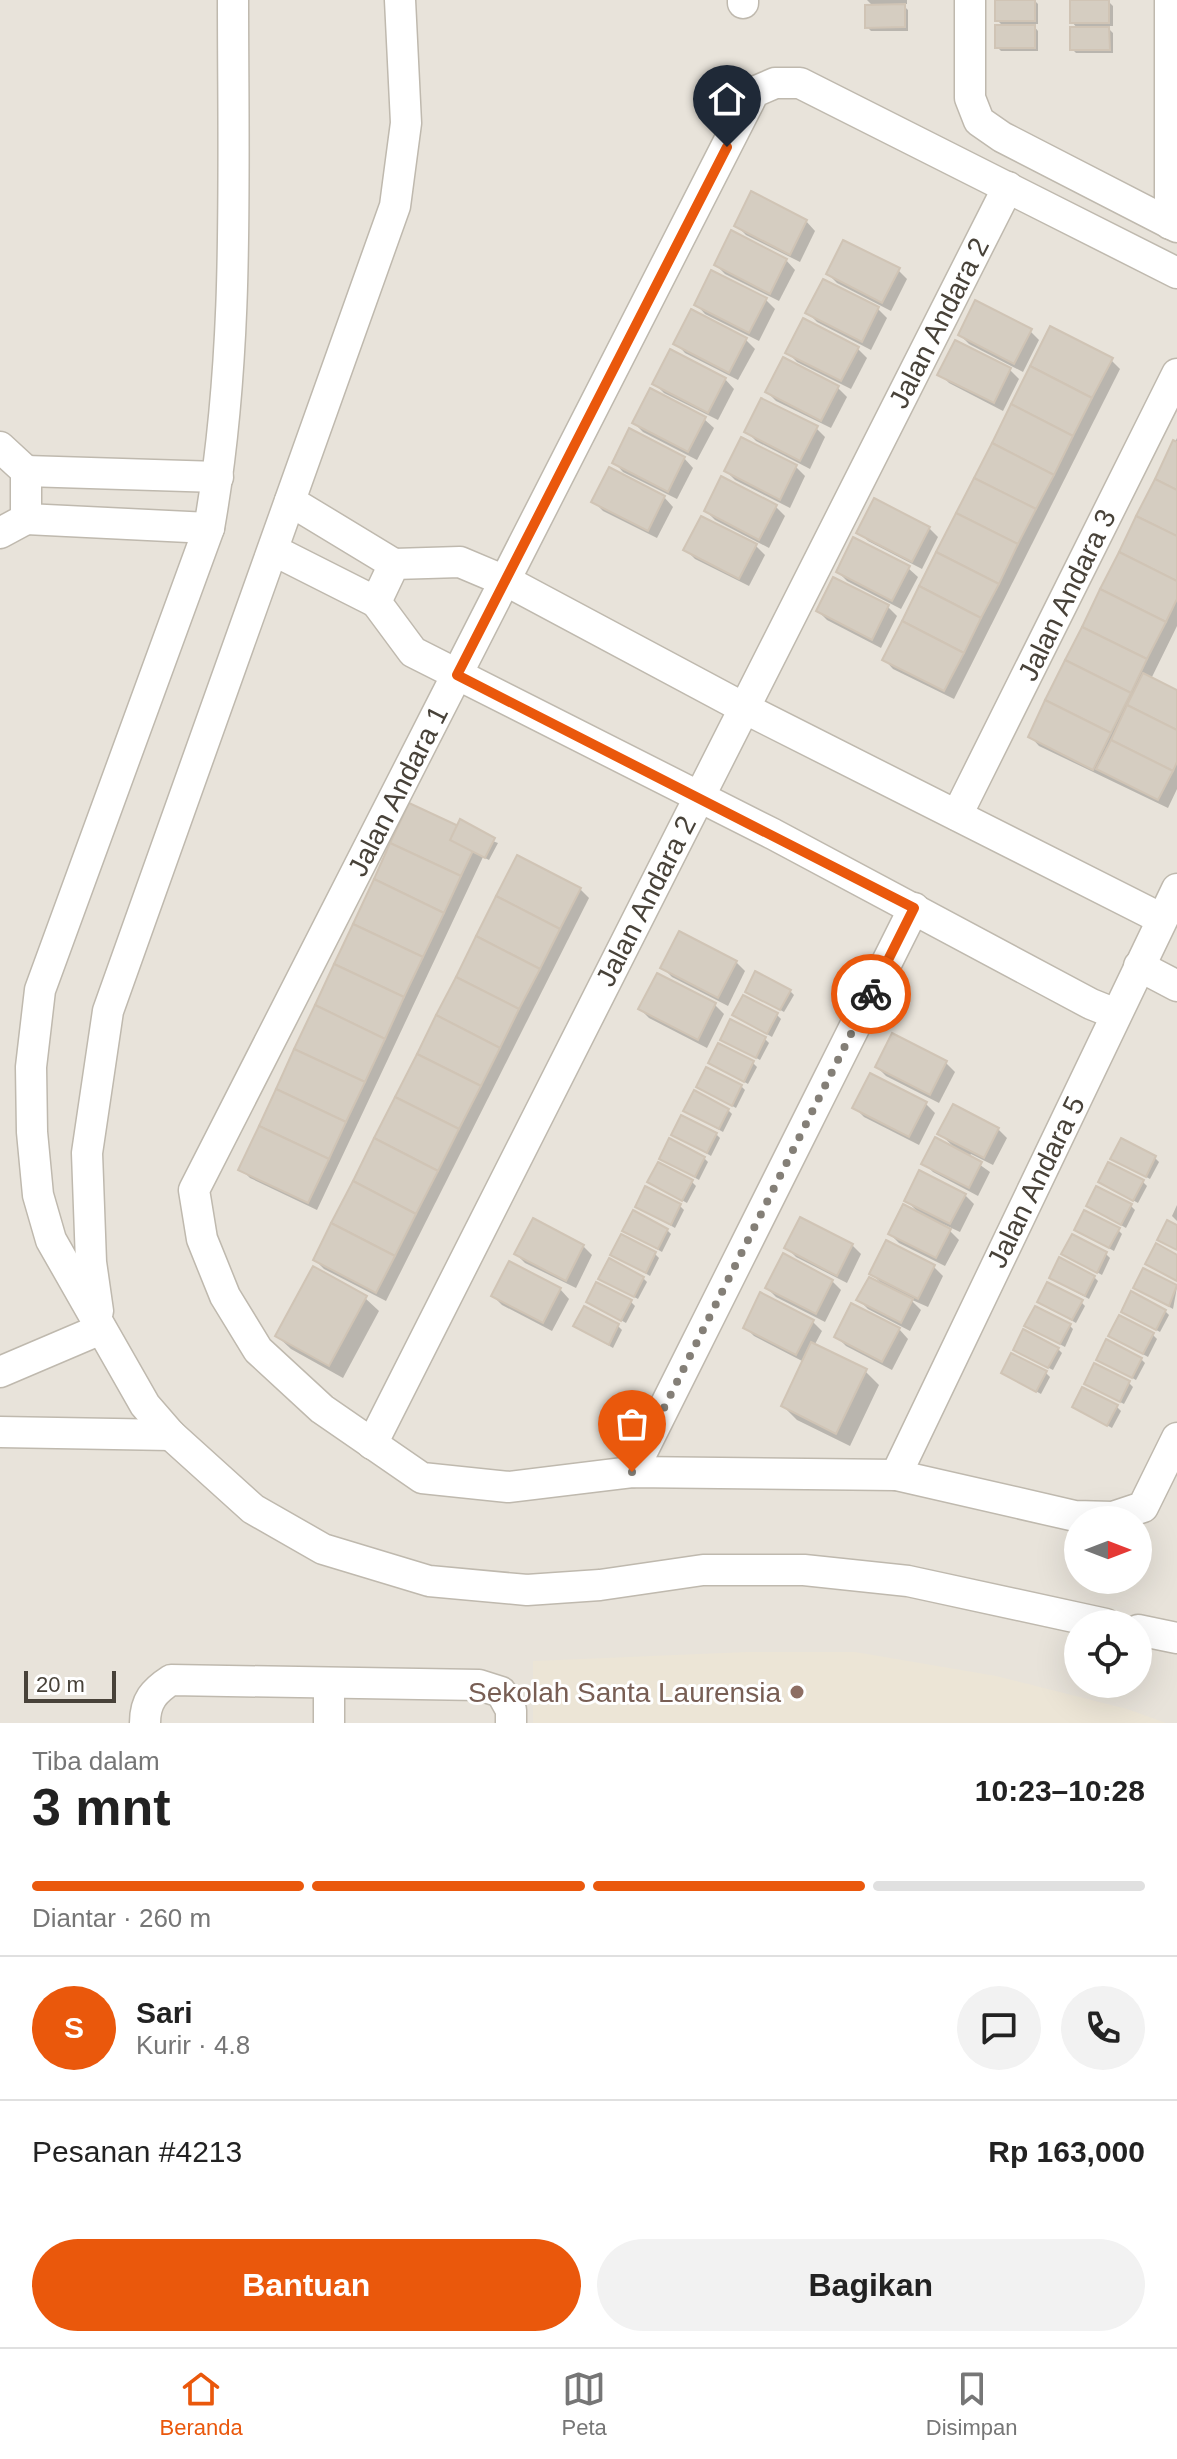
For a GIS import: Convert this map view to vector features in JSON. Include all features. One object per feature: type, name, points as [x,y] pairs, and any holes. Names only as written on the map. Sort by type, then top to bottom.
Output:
[{"type":"street","points":[[233,0],[233,298],[218,477],[209,528],[40,990],[31,1067],[32,1132],[38,1195],[51,1240],[145,1405],[171,1435],[253,1509],[323,1549],[429,1581],[527,1590],[600,1585],[703,1570],[804,1570],[908,1581],[1064,1615]]},
{"type":"street","points":[[101,1329],[91,1262],[87,1153],[108,1011],[395,206],[406,123],[400,0]]},
{"type":"street","points":[[970,0],[970,98],[979,121],[1002,137],[1174,226],[1170,0]]},
{"type":"street","name":"Jalan Andara 1","points":[[372,1444],[322,1409],[258,1350],[225,1296],[202,1239],[194,1190],[754,92],[775,83],[800,83],[1008,187]]},
{"type":"street","points":[[1008,187],[1177,273]]},
{"type":"street","name":"Jalan Andara 2","points":[[372,1444],[1008,187]]},
{"type":"street","name":"Jalan Andara 3","points":[[957,815],[1177,374]]},
{"type":"street","points":[[0,447],[26,471],[218,477]]},
{"type":"street","points":[[26,471],[13,526],[209,528]]},
{"type":"street","points":[[290,501],[394,564],[460,562],[505,581],[744,708],[1162,919]]},
{"type":"street","points":[[273,550],[376,602],[413,652],[1116,1014]]},
{"type":"street","points":[[376,602],[394,564]]},
{"type":"street","name":"Jalan Andara 5","points":[[896,1475],[1177,889]]},
{"type":"street","points":[[632,1472],[914,908]]},
{"type":"street","points":[[1139,966],[1177,986]]},
{"type":"street","points":[[0,1372],[101,1329]]},
{"type":"street","points":[[0,1432],[171,1435]]},
{"type":"street","points":[[372,1444],[422,1478],[508,1487],[632,1472],[896,1475],[1075,1516],[1113,1517],[1143,1507],[1177,1438]]},
{"type":"street","points":[[1152,1633],[1177,1638]]},
{"type":"street","points":[[145,1717],[155,1690],[171,1680],[479,1685],[501,1692],[511,1710],[511,1723]]},
{"type":"street","points":[[329,1683],[329,1723]]},
{"type":"shaded area","points":[[0,0],[1177,0],[1177,1723],[0,1723]]},
{"type":"shaded area","name":"Sekolah Santa Laurensia","points":[[748,1652],[855,1652],[996,1676],[1064,1693],[1064,1698],[1083,1698],[1127,1709],[1166,1723],[533,1723],[533,1661]]},
{"type":"building","points":[[995,0],[1035,0],[1035,21],[995,21]]},
{"type":"building","points":[[1070,0],[1109,0],[1109,23],[1070,23]]},
{"type":"building","points":[[905,4],[905,27],[865,28],[865,5]]},
{"type":"building","points":[[995,25],[1035,25],[1035,48],[995,48]]},
{"type":"building","points":[[1070,27],[1109,27],[1110,50],[1070,50]]},
{"type":"building","points":[[751,191],[807,220],[790,255],[734,226]]},
{"type":"building","points":[[731,230],[787,259],[770,294],[714,265]]},
{"type":"building","points":[[843,240],[900,268],[882,303],[826,274]]},
{"type":"building","points":[[711,270],[767,298],[749,333],[694,305]]},
{"type":"building","points":[[823,279],[879,307],[862,342],[805,313]]},
{"type":"building","points":[[975,300],[1032,329],[1014,364],[958,335]]},
{"type":"building","points":[[691,309],[747,338],[729,373],[673,344]]},
{"type":"building","points":[[803,318],[859,347],[841,381],[785,353]]},
{"type":"building","points":[[1050,326],[1113,358],[1092,398],[1030,366]]},
{"type":"building","points":[[955,340],[1011,368],[994,403],[937,375]]},
{"type":"building","points":[[670,349],[726,378],[708,413],[652,384]]},
{"type":"building","points":[[783,357],[839,386],[821,421],[765,392]]},
{"type":"building","points":[[1030,366],[1092,398],[1073,436],[1011,404]]},
{"type":"building","points":[[650,388],[706,417],[688,452],[632,423]]},
{"type":"building","points":[[761,398],[818,426],[800,461],[744,432]]},
{"type":"building","points":[[1011,404],[1073,436],[1054,475],[992,443]]},
{"type":"building","points":[[629,428],[685,457],[668,492],[612,463]]},
{"type":"building","points":[[741,437],[797,465],[780,500],[724,471]]},
{"type":"building","points":[[1173,440],[1177,442],[1177,490],[1155,479]]},
{"type":"building","points":[[992,443],[1054,475],[1036,509],[974,478]]},
{"type":"building","points":[[609,467],[665,496],[648,531],[591,502]]},
{"type":"building","points":[[721,476],[777,505],[759,540],[704,511]]},
{"type":"building","points":[[974,478],[1036,509],[1018,544],[956,513]]},
{"type":"building","points":[[1155,479],[1177,490],[1177,536],[1136,516]]},
{"type":"building","points":[[874,498],[930,527],[912,562],[856,533]]},
{"type":"building","points":[[956,513],[1018,544],[999,584],[936,552]]},
{"type":"building","points":[[701,516],[757,544],[739,579],[683,550]]},
{"type":"building","points":[[1136,516],[1177,536],[1177,581],[1119,552]]},
{"type":"building","points":[[853,537],[910,566],[892,601],[836,572]]},
{"type":"building","points":[[936,552],[999,584],[981,618],[919,586]]},
{"type":"building","points":[[1119,552],[1177,581],[1177,599],[1166,622],[1100,589]]},
{"type":"building","points":[[833,577],[889,605],[872,640],[816,611]]},
{"type":"building","points":[[919,586],[981,618],[964,653],[902,621]]},
{"type":"building","points":[[1100,589],[1166,622],[1147,659],[1082,627]]},
{"type":"building","points":[[902,621],[964,653],[944,691],[882,660]]},
{"type":"building","points":[[1082,627],[1147,659],[1131,693],[1065,660]]},
{"type":"building","points":[[1065,660],[1131,693],[1111,733],[1045,700]]},
{"type":"building","points":[[1143,673],[1177,690],[1177,730],[1127,705]]},
{"type":"building","points":[[1045,700],[1111,733],[1093,770],[1028,737]]},
{"type":"building","points":[[1127,705],[1177,730],[1177,762],[1173,771],[1111,740]]},
{"type":"building","points":[[1111,740],[1173,771],[1158,800],[1096,769]]},
{"type":"building","points":[[409,803],[480,836],[461,876],[390,843]]},
{"type":"building","points":[[460,819],[495,838],[485,858],[450,840]]},
{"type":"building","points":[[390,843],[461,876],[444,913],[374,879]]},
{"type":"building","points":[[517,855],[581,888],[560,929],[496,896]]},
{"type":"building","points":[[374,879],[444,913],[423,957],[353,924]]},
{"type":"building","points":[[496,896],[560,929],[540,969],[476,936]]},
{"type":"building","points":[[353,924],[423,957],[404,997],[334,964]]},
{"type":"building","points":[[679,931],[737,961],[718,998],[660,968]]},
{"type":"building","points":[[476,936],[540,969],[519,1009],[456,977]]},
{"type":"building","points":[[334,964],[404,997],[385,1039],[315,1005]]},
{"type":"building","points":[[755,971],[791,990],[780,1010],[745,992]]},
{"type":"building","points":[[657,973],[716,1003],[698,1040],[638,1009]]},
{"type":"building","points":[[456,977],[519,1009],[500,1048],[436,1015]]},
{"type":"building","points":[[743,995],[778,1013],[767,1034],[732,1015]]},
{"type":"building","points":[[315,1005],[385,1039],[365,1082],[294,1049]]},
{"type":"building","points":[[436,1015],[500,1048],[481,1086],[417,1054]]},
{"type":"building","points":[[730,1019],[766,1037],[756,1058],[720,1040]]},
{"type":"building","points":[[892,1033],[947,1061],[930,1095],[875,1067]]},
{"type":"building","points":[[718,1043],[754,1061],[744,1082],[708,1063]]},
{"type":"building","points":[[294,1049],[365,1082],[346,1122],[276,1089]]},
{"type":"building","points":[[417,1054],[481,1086],[459,1129],[395,1097]]},
{"type":"building","points":[[706,1067],[742,1085],[732,1106],[696,1087]]},
{"type":"building","points":[[870,1073],[927,1102],[909,1137],[852,1108]]},
{"type":"building","points":[[276,1089],[346,1122],[329,1159],[259,1126]]},
{"type":"building","points":[[694,1090],[729,1109],[719,1129],[683,1111]]},
{"type":"building","points":[[395,1097],[459,1129],[438,1171],[374,1138]]},
{"type":"building","points":[[953,1104],[999,1128],[984,1158],[937,1134]]},
{"type":"building","points":[[681,1115],[717,1133],[707,1153],[671,1135]]},
{"type":"building","points":[[259,1126],[329,1159],[308,1203],[238,1170]]},
{"type":"building","points":[[935,1137],[982,1162],[969,1188],[921,1164]]},
{"type":"building","points":[[374,1138],[438,1171],[416,1214],[353,1181]]},
{"type":"building","points":[[669,1138],[705,1157],[695,1177],[659,1159]]},
{"type":"building","points":[[1121,1138],[1156,1156],[1146,1177],[1110,1159]]},
{"type":"building","points":[[658,1162],[693,1180],[682,1201],[647,1182]]},
{"type":"building","points":[[1108,1162],[1144,1180],[1133,1201],[1098,1182]]},
{"type":"building","points":[[919,1170],[966,1194],[950,1224],[904,1201]]},
{"type":"building","points":[[353,1181],[416,1214],[395,1256],[331,1223]]},
{"type":"building","points":[[645,1186],[681,1204],[671,1225],[635,1207]]},
{"type":"building","points":[[1096,1186],[1132,1204],[1121,1225],[1086,1206]]},
{"type":"building","points":[[903,1204],[951,1229],[936,1258],[888,1234]]},
{"type":"building","points":[[633,1210],[668,1229],[658,1249],[622,1231]]},
{"type":"building","points":[[1084,1210],[1120,1228],[1109,1248],[1074,1230]]},
{"type":"building","points":[[800,1217],[853,1244],[837,1276],[784,1248]]},
{"type":"building","points":[[533,1218],[584,1245],[566,1281],[514,1254]]},
{"type":"building","points":[[1167,1220],[1177,1225],[1177,1250],[1157,1240]]},
{"type":"building","points":[[331,1223],[395,1256],[376,1293],[313,1260]]},
{"type":"building","points":[[621,1234],[656,1252],[646,1273],[610,1255]]},
{"type":"building","points":[[1072,1234],[1107,1252],[1097,1273],[1061,1254]]},
{"type":"building","points":[[886,1240],[935,1265],[918,1299],[869,1274]]},
{"type":"building","points":[[1156,1243],[1177,1255],[1177,1281],[1145,1264]]},
{"type":"building","points":[[783,1253],[833,1280],[816,1314],[765,1288]]},
{"type":"building","points":[[1059,1257],[1095,1276],[1085,1296],[1049,1278]]},
{"type":"building","points":[[609,1258],[644,1277],[634,1297],[598,1279]]},
{"type":"building","points":[[509,1261],[561,1288],[543,1323],[491,1296]]},
{"type":"building","points":[[313,1266],[367,1296],[329,1366],[275,1336]]},
{"type":"building","points":[[1143,1268],[1177,1285],[1169,1306],[1133,1288]]},
{"type":"building","points":[[869,1277],[913,1299],[901,1323],[856,1300]]},
{"type":"building","points":[[596,1282],[632,1300],[621,1321],[586,1302]]},
{"type":"building","points":[[1047,1282],[1083,1300],[1072,1320],[1037,1302]]},
{"type":"building","points":[[1131,1291],[1166,1310],[1156,1330],[1121,1312]]},
{"type":"building","points":[[760,1292],[814,1320],[796,1355],[743,1328]]},
{"type":"building","points":[[851,1303],[900,1328],[882,1362],[834,1337]]},
{"type":"building","points":[[584,1306],[619,1324],[609,1345],[573,1326]]},
{"type":"building","points":[[1035,1306],[1071,1324],[1060,1344],[1024,1326]]},
{"type":"building","points":[[1119,1315],[1154,1333],[1143,1354],[1108,1336]]},
{"type":"building","points":[[1023,1329],[1059,1348],[1048,1368],[1013,1350]]},
{"type":"building","points":[[1106,1339],[1142,1358],[1132,1378],[1096,1360]]},
{"type":"building","points":[[811,1342],[867,1369],[836,1434],[781,1406]]},
{"type":"building","points":[[1011,1353],[1047,1371],[1036,1392],[1001,1373]]},
{"type":"building","points":[[1094,1363],[1130,1381],[1120,1402],[1084,1384]]},
{"type":"building","points":[[1082,1387],[1118,1405],[1107,1426],[1072,1407]]},
{"type":"way so far","points":[[632,1472],[871,994]]},
{"type":"place","name":"Sekolah Santa Laurensia","points":[[797,1692]]},
{"type":"route","points":[[727,147],[457,675],[914,908],[871,994]]}]
